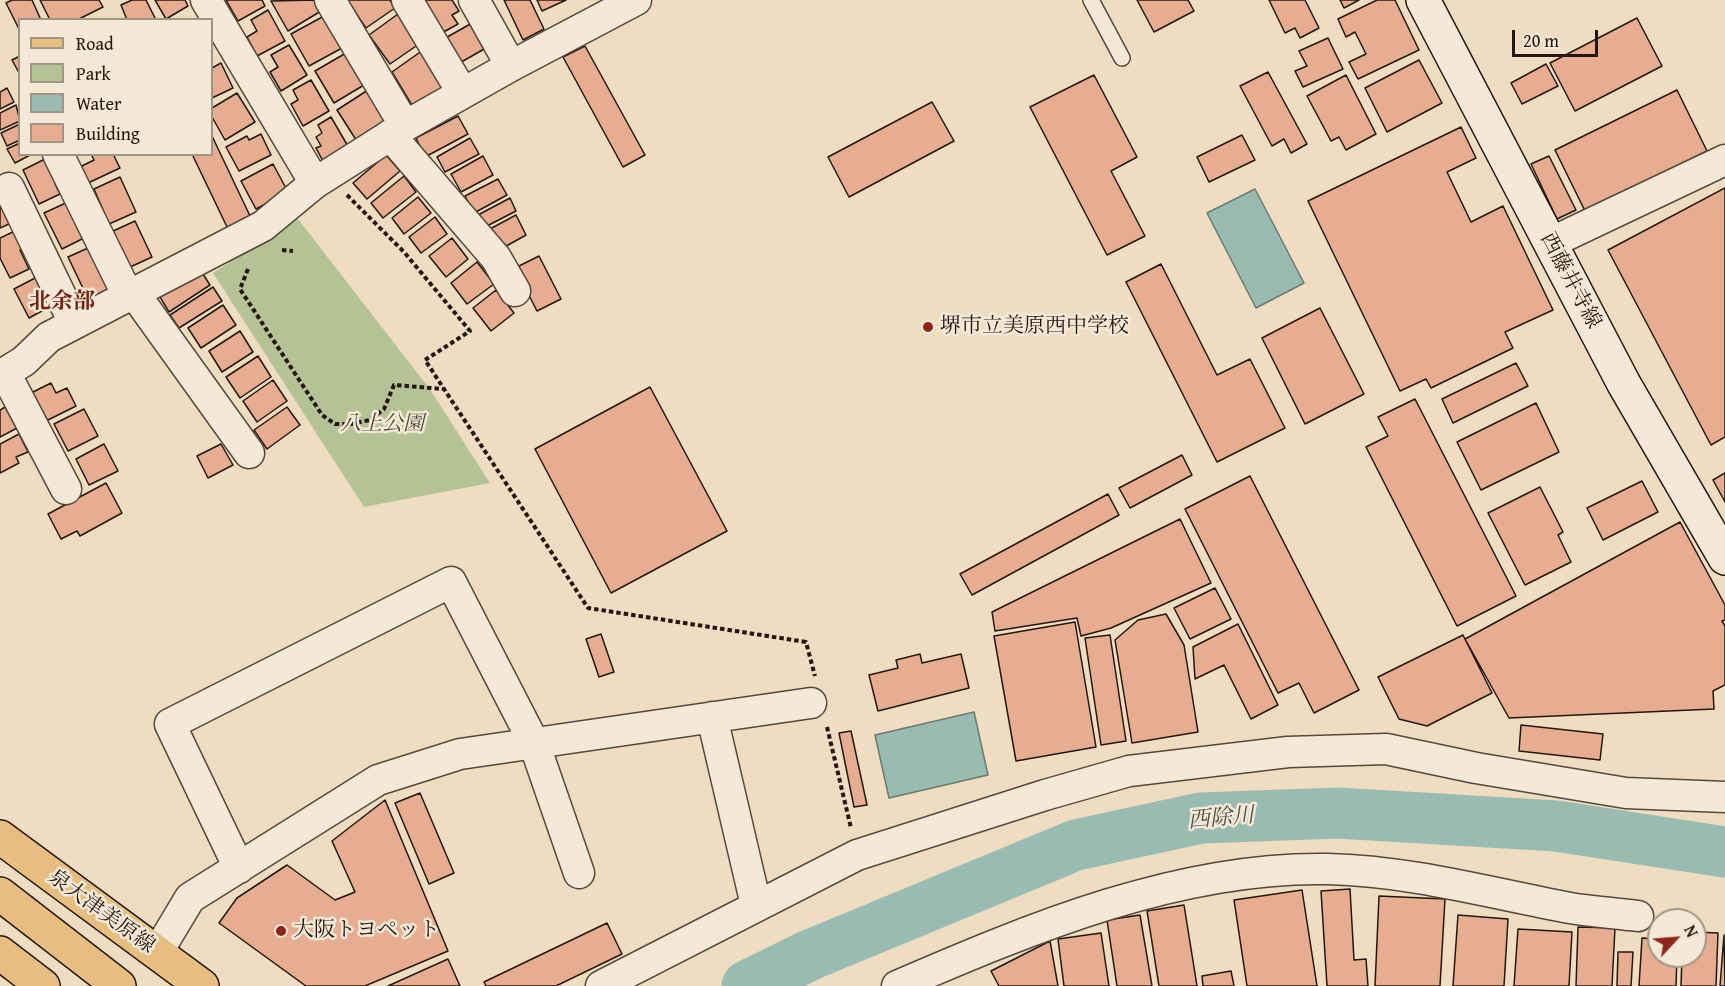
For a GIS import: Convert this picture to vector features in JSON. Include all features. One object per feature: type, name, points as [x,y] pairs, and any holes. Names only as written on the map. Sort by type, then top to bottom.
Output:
[{"type":"main road","name":"西藤井寺線","points":[[1423,0],[1624,384],[1725,558]]},
{"type":"main road","name":"泉大津美原線","points":[[0,837],[202,986]]},
{"type":"main road","points":[[0,894],[119,986]]},
{"type":"main road","points":[[0,953],[43,986]]},
{"type":"street","points":[[206,0],[321,179]]},
{"type":"street","points":[[330,0],[397,130],[496,258],[515,291]]},
{"type":"street","points":[[407,0],[462,92]]},
{"type":"street","points":[[474,0],[511,66]]},
{"type":"street","points":[[66,489],[3,375],[24,361],[50,337],[74,323],[263,226],[321,179],[397,130],[511,66],[590,11],[636,0]]},
{"type":"street","points":[[59,156],[131,294],[249,453]]},
{"type":"street","points":[[1550,243],[1725,160]]},
{"type":"street","points":[[9,188],[74,323]]},
{"type":"street","points":[[239,867],[170,724],[451,582],[534,743],[579,873]]},
{"type":"street","points":[[157,953],[190,898],[378,780],[460,754],[818,704]]},
{"type":"street","points":[[712,717],[756,905]]},
{"type":"street","points":[[601,986],[857,855],[1045,795],[1129,771],[1288,752],[1386,749],[1476,768],[1626,793],[1725,797]]},
{"type":"street","points":[[897,986],[992,945],[1101,906],[1251,872],[1328,869],[1413,876],[1573,909],[1638,916]]},
{"type":"lane","points":[[1091,0],[1122,58]]},
{"type":"path","points":[[321,179],[404,252],[470,331],[425,360],[588,608],[806,642],[818,704],[857,855]]},
{"type":"path","points":[[278,250],[293,251]]},
{"type":"path","points":[[251,266],[245,272],[240,289],[322,415],[335,424],[351,424],[370,420],[384,409],[394,385],[444,389]]},
{"type":"green space","name":"八上公園","points":[[298,219],[429,388],[490,483],[364,507],[213,273]]},
{"type":"water","points":[[1255,189],[1304,283],[1256,308],[1207,213]]},
{"type":"water","points":[[974,712],[988,775],[889,798],[875,735]]},
{"type":"building","points":[[12,0],[32,0],[40,18],[18,18],[18,27],[6,3]]},
{"type":"building","points":[[40,0],[99,0],[103,7],[81,18],[49,18]]},
{"type":"building","points":[[132,0],[146,0],[155,18],[126,18],[121,5]]},
{"type":"building","points":[[155,0],[185,0],[188,6],[165,18]]},
{"type":"building","points":[[226,0],[262,0],[265,6],[238,21]]},
{"type":"building","points":[[315,0],[321,11],[288,31],[271,1]]},
{"type":"building","points":[[347,0],[390,0],[395,8],[366,28]]},
{"type":"building","points":[[420,0],[452,0],[459,11],[452,15],[458,24],[440,34]]},
{"type":"building","points":[[504,0],[530,0],[544,29],[523,40]]},
{"type":"building","points":[[537,0],[566,0],[542,11]]},
{"type":"building","points":[[1137,0],[1188,0],[1194,11],[1154,32]]},
{"type":"building","points":[[1269,0],[1305,0],[1319,28],[1300,38],[1295,28],[1285,33]]},
{"type":"building","points":[[1340,0],[1359,0],[1344,8]]},
{"type":"building","points":[[1377,0],[1395,0],[1419,50],[1358,79],[1349,62],[1366,54],[1355,32],[1346,37],[1338,19]]},
{"type":"building","points":[[268,10],[285,41],[257,56],[247,37],[257,31],[251,20]]},
{"type":"building","points":[[398,14],[419,44],[390,64],[369,35]]},
{"type":"building","points":[[324,16],[342,48],[309,66],[291,34]]},
{"type":"building","points":[[1637,18],[1662,66],[1575,111],[1550,63]]},
{"type":"building","points":[[472,23],[486,48],[456,65],[442,40]]},
{"type":"building","points":[[1328,38],[1343,69],[1303,87],[1295,71],[1307,66],[1299,51]]},
{"type":"building","points":[[289,45],[307,75],[281,91],[270,72],[278,67],[271,55]]},
{"type":"building","points":[[585,46],[645,155],[623,167],[563,57]]},
{"type":"building","points":[[423,50],[449,90],[416,112],[392,72]]},
{"type":"building","points":[[346,53],[364,85],[334,103],[315,71]]},
{"type":"building","points":[[18,57],[18,71],[12,60]]},
{"type":"building","points":[[1419,60],[1442,103],[1387,132],[1365,88]]},
{"type":"building","points":[[221,63],[233,88],[213,98],[213,67]]},
{"type":"building","points":[[1546,64],[1558,86],[1522,104],[1511,83]]},
{"type":"building","points":[[1268,72],[1307,144],[1291,153],[1284,139],[1272,146],[1240,86]]},
{"type":"building","points":[[1094,75],[1137,157],[1111,171],[1145,236],[1107,255],[1030,107]]},
{"type":"building","points":[[1346,75],[1376,134],[1346,150],[1339,137],[1331,141],[1307,96]]},
{"type":"building","points":[[311,80],[329,111],[303,126],[291,104],[298,100],[293,90]]},
{"type":"building","points":[[7,88],[14,102],[0,109],[0,92]]},
{"type":"building","points":[[368,90],[391,126],[360,146],[337,110]]},
{"type":"building","points":[[1677,90],[1707,151],[1585,211],[1555,150]]},
{"type":"building","points":[[237,93],[255,122],[225,140],[213,119],[213,107]]},
{"type":"building","points":[[932,102],[954,141],[849,197],[828,157]]},
{"type":"building","points":[[16,105],[18,122],[0,130],[0,113]]},
{"type":"building","points":[[458,116],[468,134],[425,157],[416,138]]},
{"type":"building","points":[[331,117],[349,148],[324,163],[316,148],[321,146],[316,137],[322,133],[318,125]]},
{"type":"building","points":[[18,125],[18,141],[7,146],[1,133]]},
{"type":"building","points":[[1461,127],[1476,158],[1447,172],[1471,222],[1503,206],[1553,310],[1505,332],[1513,348],[1431,388],[1426,379],[1400,391],[1308,201]]},
{"type":"building","points":[[261,134],[271,155],[239,171],[226,147],[247,136],[249,140]]},
{"type":"building","points":[[1242,135],[1255,160],[1209,182],[1197,157]]},
{"type":"building","points":[[213,138],[251,218],[228,229],[193,156],[213,156]]},
{"type":"building","points":[[470,138],[479,154],[445,172],[437,157]]},
{"type":"building","points":[[18,144],[18,156],[28,156],[15,163],[7,149]]},
{"type":"building","points":[[386,155],[400,171],[367,199],[353,183]]},
{"type":"building","points":[[92,156],[114,156],[120,168],[88,183],[80,167],[94,160]]},
{"type":"building","points":[[483,156],[493,175],[461,192],[451,174]]},
{"type":"building","points":[[1549,156],[1576,210],[1557,219],[1531,164]]},
{"type":"building","points":[[47,158],[59,182],[55,184],[60,194],[39,204],[23,170]]},
{"type":"building","points":[[273,164],[288,192],[256,209],[241,181]]},
{"type":"building","points":[[404,176],[416,192],[383,218],[371,203]]},
{"type":"building","points":[[120,177],[136,212],[109,224],[94,189]]},
{"type":"building","points":[[498,179],[507,195],[474,213],[465,196]]},
{"type":"building","points":[[1725,188],[1725,437],[1711,445],[1608,250]]},
{"type":"building","points":[[0,191],[1,206],[9,224],[0,228]]},
{"type":"building","points":[[418,197],[431,213],[404,234],[392,218]]},
{"type":"building","points":[[510,198],[516,211],[485,227],[478,215]]},
{"type":"building","points":[[68,202],[86,237],[62,249],[44,213]]},
{"type":"building","points":[[516,215],[526,235],[501,249],[490,229]]},
{"type":"building","points":[[435,217],[447,234],[421,253],[409,237]]},
{"type":"building","points":[[135,221],[152,257],[128,268],[111,232]]},
{"type":"building","points":[[19,229],[28,247],[20,250],[29,269],[10,278],[0,258],[0,238]]},
{"type":"building","points":[[452,238],[468,259],[446,277],[429,256]]},
{"type":"building","points":[[88,248],[110,294],[90,303],[68,257]]},
{"type":"building","points":[[539,256],[561,299],[537,311],[515,268]]},
{"type":"building","points":[[477,262],[494,284],[467,304],[451,283]]},
{"type":"building","points":[[1161,264],[1217,375],[1250,359],[1285,428],[1217,462],[1126,282]]},
{"type":"building","points":[[201,271],[210,285],[169,312],[160,297]]},
{"type":"building","points":[[37,277],[51,306],[29,318],[14,289]]},
{"type":"building","points":[[213,287],[222,301],[179,328],[170,315]]},
{"type":"building","points":[[496,290],[514,313],[491,331],[473,308]]},
{"type":"building","points":[[223,305],[236,325],[201,348],[188,328]]},
{"type":"building","points":[[1320,308],[1364,394],[1305,424],[1262,338]]},
{"type":"building","points":[[240,331],[253,352],[222,372],[209,351]]},
{"type":"building","points":[[258,356],[271,377],[240,398],[226,377]]},
{"type":"building","points":[[1516,363],[1528,386],[1453,423],[1442,399]]},
{"type":"building","points":[[273,380],[287,401],[257,422],[243,401]]},
{"type":"building","points":[[51,383],[56,393],[67,388],[76,406],[46,421],[31,393]]},
{"type":"building","points":[[650,387],[727,531],[611,593],[535,449]]},
{"type":"building","points":[[1415,399],[1516,596],[1457,626],[1366,447],[1388,436],[1378,417]]},
{"type":"building","points":[[1536,403],[1559,452],[1481,490],[1457,442]]},
{"type":"building","points":[[5,407],[17,428],[0,437],[0,410]]},
{"type":"building","points":[[287,407],[300,425],[267,449],[254,430]]},
{"type":"building","points":[[84,409],[98,436],[68,451],[54,424]]},
{"type":"building","points":[[19,434],[28,452],[16,457],[19,463],[0,473],[0,444]]},
{"type":"building","points":[[104,444],[118,471],[89,485],[76,459]]},
{"type":"building","points":[[221,444],[233,465],[208,478],[197,456]]},
{"type":"building","points":[[1182,455],[1192,475],[1130,508],[1119,488]]},
{"type":"building","points":[[1725,473],[1725,502],[1713,480]]},
{"type":"building","points":[[1250,476],[1359,690],[1314,713],[1299,683],[1278,693],[1185,509]]},
{"type":"building","points":[[1642,481],[1658,512],[1603,540],[1587,508]]},
{"type":"building","points":[[106,483],[122,513],[80,536],[77,531],[61,539],[48,514]]},
{"type":"building","points":[[1540,487],[1563,532],[1558,535],[1571,562],[1525,585],[1488,513]]},
{"type":"building","points":[[1108,494],[1119,515],[972,595],[960,574]]},
{"type":"building","points":[[1180,519],[1211,583],[1111,628],[1081,636],[1077,618],[995,631],[992,612]]},
{"type":"building","points":[[1680,522],[1725,605],[1725,620],[1722,621],[1725,626],[1725,685],[1713,691],[1714,709],[1509,718],[1465,639]]},
{"type":"building","points":[[1215,588],[1231,619],[1190,639],[1174,608]]},
{"type":"building","points":[[1166,614],[1184,645],[1198,732],[1132,743],[1115,640],[1138,620]]},
{"type":"building","points":[[1075,622],[1096,747],[1016,761],[994,636]]},
{"type":"building","points":[[1238,624],[1278,705],[1251,719],[1224,665],[1195,679],[1193,647]]},
{"type":"building","points":[[601,634],[614,672],[599,677],[586,639]]},
{"type":"building","points":[[1110,635],[1126,741],[1101,745],[1085,638]]},
{"type":"building","points":[[1463,635],[1492,693],[1427,726],[1399,719],[1378,677]]},
{"type":"building","points":[[920,654],[922,663],[961,654],[969,688],[878,711],[869,675],[898,668],[896,660]]},
{"type":"building","points":[[1521,725],[1603,734],[1600,760],[1519,751]]},
{"type":"building","points":[[851,731],[867,805],[854,807],[839,733]]},
{"type":"building","points":[[420,793],[454,873],[429,884],[395,803]]},
{"type":"building","points":[[385,800],[448,951],[365,986],[306,986],[219,923],[237,898],[287,865],[335,900],[355,892],[332,841]]},
{"type":"building","points":[[1350,889],[1354,960],[1366,959],[1368,986],[1327,986],[1321,891]]},
{"type":"building","points":[[1302,890],[1317,986],[1247,986],[1234,900]]},
{"type":"building","points":[[1379,896],[1445,899],[1440,986],[1375,986]]},
{"type":"building","points":[[1184,905],[1197,986],[1159,986],[1147,911]]},
{"type":"building","points":[[1140,915],[1152,986],[1117,986],[1107,920]]},
{"type":"building","points":[[1458,915],[1508,919],[1504,986],[1453,986]]},
{"type":"building","points":[[607,923],[622,954],[556,986],[486,986],[484,982]]},
{"type":"building","points":[[1578,927],[1615,928],[1612,986],[1576,986]]},
{"type":"building","points":[[1518,929],[1572,932],[1569,986],[1514,986]]},
{"type":"building","points":[[1101,933],[1109,986],[1064,986],[1058,939]]},
{"type":"building","points":[[1707,933],[1718,933],[1716,986],[1681,986],[1682,968],[1707,968]]},
{"type":"building","points":[[1724,935],[1725,986],[1720,986]]},
{"type":"building","points":[[1642,938],[1647,938],[1647,968],[1677,968],[1676,986],[1639,986]]},
{"type":"building","points":[[1050,941],[1058,986],[999,986],[991,971]]},
{"type":"building","points":[[1618,952],[1633,952],[1631,986],[1617,986]]},
{"type":"building","points":[[448,959],[460,986],[388,986]]},
{"type":"building","points":[[1231,971],[1234,986],[1203,986],[1202,976]]},
{"type":"waterway","name":"西除川","points":[[747,986],[810,955],[1076,845],[1201,818],[1338,813],[1556,826],[1725,852]]},
{"type":"place","name":"堺市立美原西中学校","points":[[928,327]]},
{"type":"place","name":"大阪トヨペット","points":[[281,931]]},
{"type":"district","name":"北余部","points":[[62,302]]}]
